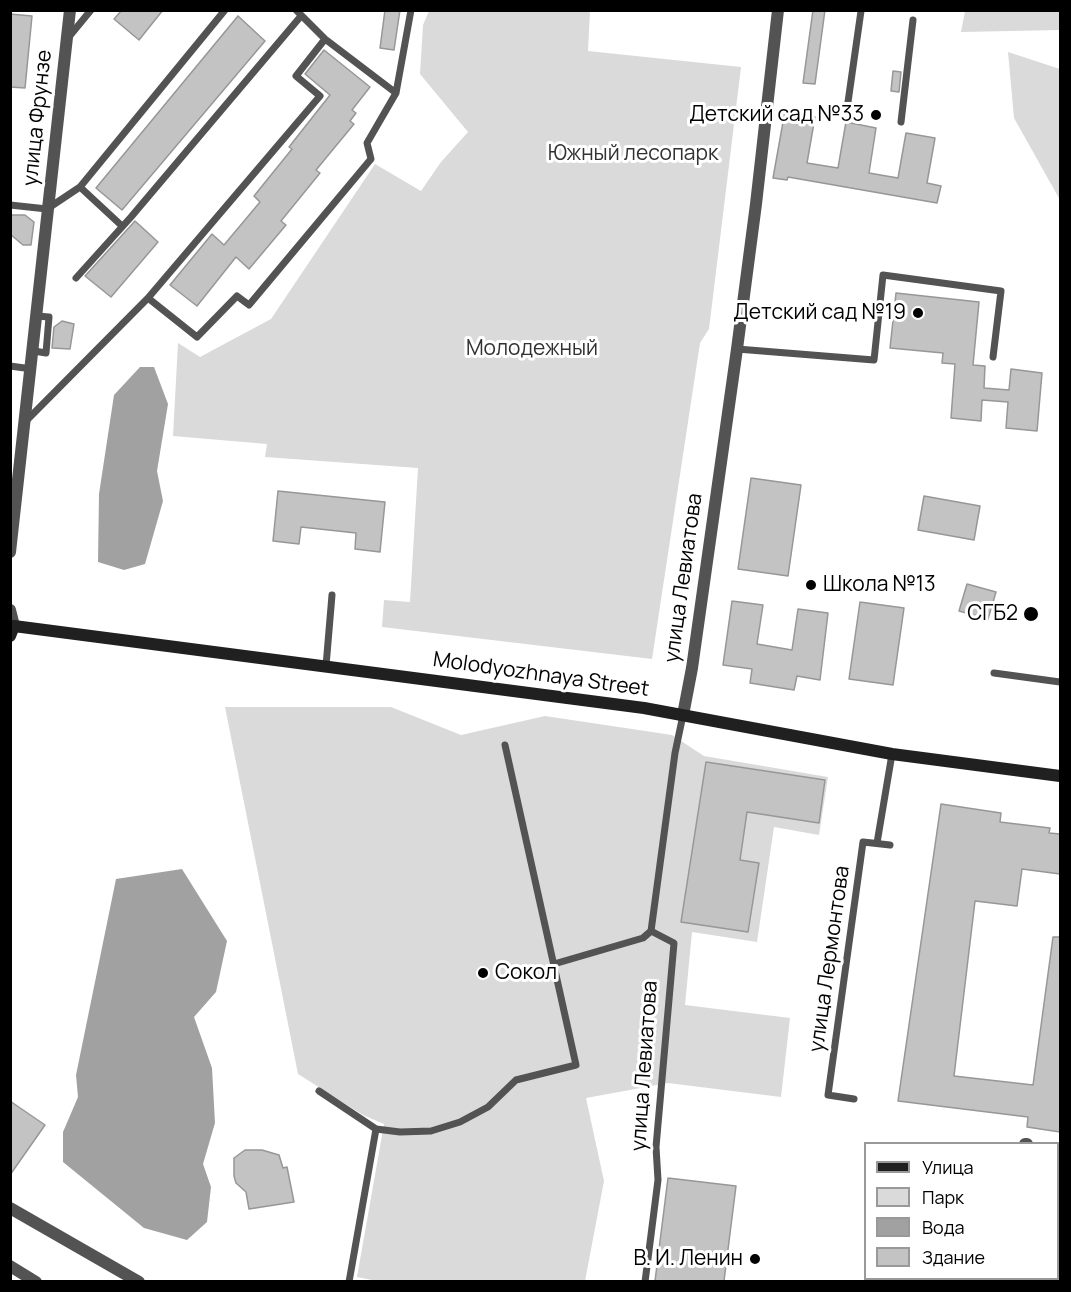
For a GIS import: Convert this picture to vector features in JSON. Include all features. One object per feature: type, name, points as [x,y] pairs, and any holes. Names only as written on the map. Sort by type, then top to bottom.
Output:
[{"type":"main road","name":"Molodyozhnaya Street","points":[[12,629],[326,666],[644,708],[892,754],[1060,776]]},
{"type":"street","name":"улица Фрунзе","points":[[11,548],[12,521],[32,369],[47,209],[70,10]]},
{"type":"street","name":"улица Левиатова","points":[[682,715],[692,668],[737,349],[758,192],[778,10]]},
{"type":"street","points":[[10,610],[12,629]]},
{"type":"street","points":[[10,1208],[139,1281]]},
{"type":"street","points":[[10,1266],[36,1281]]},
{"type":"lane","points":[[67,39],[91,10]]},
{"type":"lane","points":[[10,205],[47,209],[80,187],[225,10]]},
{"type":"lane","points":[[148,298],[197,336],[237,296],[249,305],[371,159],[367,143],[396,93],[411,10]]},
{"type":"lane","points":[[847,109],[861,11]]},
{"type":"lane","points":[[76,278],[123,226],[298,13],[325,39],[396,93]]},
{"type":"lane","points":[[901,122],[913,20]]},
{"type":"lane","points":[[26,421],[148,298],[320,96],[296,76],[325,39]]},
{"type":"lane","points":[[80,187],[123,226]]},
{"type":"lane","points":[[737,349],[874,360],[883,275],[1001,291],[993,357]]},
{"type":"lane","points":[[10,366],[32,369]]},
{"type":"lane","points":[[326,666],[332,596]]},
{"type":"lane","points":[[994,673],[1060,682]]},
{"type":"lane","name":"улица Левиатова","points":[[645,1281],[658,1180],[656,1147],[674,943],[651,931],[682,715]]},
{"type":"lane","points":[[319,1091],[376,1130],[431,1131],[460,1122],[488,1107],[516,1080],[576,1065],[505,745]]},
{"type":"lane","points":[[890,845],[877,843],[892,754]]},
{"type":"lane","name":"улица Лермонтова","points":[[854,1099],[828,1095],[863,842],[877,843]]},
{"type":"lane","points":[[554,964],[643,938],[651,931]]},
{"type":"lane","points":[[349,1281],[376,1130]]},
{"type":"green space","name":"Молодежный","points":[[429,11],[590,11],[588,51],[741,67],[709,329],[700,343],[652,659],[382,627],[384,600],[410,602],[418,468],[265,457],[267,444],[173,436],[178,343],[200,357],[271,319],[375,164],[421,191],[441,162],[468,132],[420,74],[423,25]]},
{"type":"green space","points":[[965,11],[1060,11],[1060,30],[961,32]]},
{"type":"green space","points":[[1008,52],[1060,69],[1060,200],[1014,118]]},
{"type":"green space","name":"Сокол","points":[[225,707],[391,707],[461,735],[545,716],[672,735],[704,756],[828,777],[819,835],[774,827],[757,942],[692,932],[685,1005],[790,1018],[781,1097],[668,1083],[586,1098],[604,1181],[585,1281],[382,1282],[357,1277],[384,1124],[363,1115],[298,1074]]},
{"type":"water","points":[[140,367],[154,367],[168,404],[157,471],[163,501],[145,564],[124,570],[98,562],[99,494],[114,395]]},
{"type":"water","points":[[182,869],[227,941],[216,992],[194,1017],[212,1068],[215,1123],[203,1164],[211,1187],[207,1222],[187,1240],[144,1228],[63,1162],[63,1132],[78,1097],[76,1075],[116,879]]},
{"type":"building","points":[[122,10],[163,10],[139,40],[114,19]]},
{"type":"building","points":[[385,10],[400,10],[394,50],[380,48]]},
{"type":"building","points":[[813,10],[825,10],[815,84],[803,83]]},
{"type":"building","points":[[10,14],[32,16],[25,88],[10,87]]},
{"type":"building","points":[[238,16],[265,41],[122,210],[96,188]]},
{"type":"building","points":[[324,50],[370,87],[352,110],[356,113],[350,121],[354,124],[316,170],[320,173],[281,221],[286,225],[249,269],[236,257],[197,306],[170,285],[212,234],[224,245],[260,202],[254,196],[292,149],[289,147],[330,95],[305,74]]},
{"type":"building","points":[[893,71],[901,72],[899,92],[891,91]]},
{"type":"building","points":[[785,111],[815,117],[807,163],[838,168],[846,122],[876,128],[869,173],[898,178],[906,133],[935,138],[927,183],[941,186],[937,203],[788,177],[787,180],[773,178]]},
{"type":"building","points":[[10,215],[25,215],[34,222],[31,245],[23,245],[10,234]]},
{"type":"building","points":[[135,221],[158,242],[111,297],[85,276]]},
{"type":"building","points":[[896,293],[979,302],[973,365],[985,366],[984,388],[1009,390],[1011,369],[1042,373],[1037,431],[1006,428],[1008,402],[982,400],[981,421],[951,418],[955,364],[942,363],[943,353],[890,348]]},
{"type":"building","points":[[62,321],[74,324],[70,349],[52,348],[54,327]]},
{"type":"building","points":[[751,478],[801,485],[788,576],[738,569]]},
{"type":"building","points":[[278,491],[385,502],[380,552],[355,549],[356,533],[301,527],[299,544],[273,541]]},
{"type":"building","points":[[924,496],[980,506],[974,540],[918,530]]},
{"type":"building","points":[[967,584],[996,592],[988,619],[959,611]]},
{"type":"building","points":[[732,601],[763,605],[757,644],[792,650],[798,609],[828,613],[820,680],[797,676],[794,690],[750,683],[752,669],[723,665]]},
{"type":"building","points":[[860,602],[904,608],[893,685],[849,679]]},
{"type":"building","points":[[706,762],[825,780],[819,823],[747,812],[740,860],[759,863],[748,932],[681,922]]},
{"type":"building","points":[[941,804],[1001,813],[1000,822],[1050,828],[1049,833],[1060,834],[1060,874],[1022,869],[1017,906],[975,901],[954,1076],[1033,1085],[1053,937],[1060,937],[1060,1132],[1027,1127],[1028,1117],[898,1101]]},
{"type":"building","points":[[10,1101],[45,1125],[10,1175]]},
{"type":"building","points":[[245,1150],[262,1150],[279,1155],[283,1168],[287,1167],[294,1202],[249,1209],[246,1192],[236,1183],[234,1176],[234,1158]]},
{"type":"building","points":[[668,1178],[736,1186],[724,1281],[655,1281]]},
{"type":"place","name":"Детский сад №33","points":[[876,115]]},
{"type":"place","name":"Детский сад №19","points":[[918,313]]},
{"type":"place","name":"Школа №13","points":[[811,585]]},
{"type":"place","name":"СГБ2","points":[[1031,614]]},
{"type":"place","name":"Сокол","points":[[483,973]]},
{"type":"place","name":"В. И. Ленин","points":[[755,1259]]},
{"type":"park label","name":"Южный лесопарк","points":[[633,154]]}]
